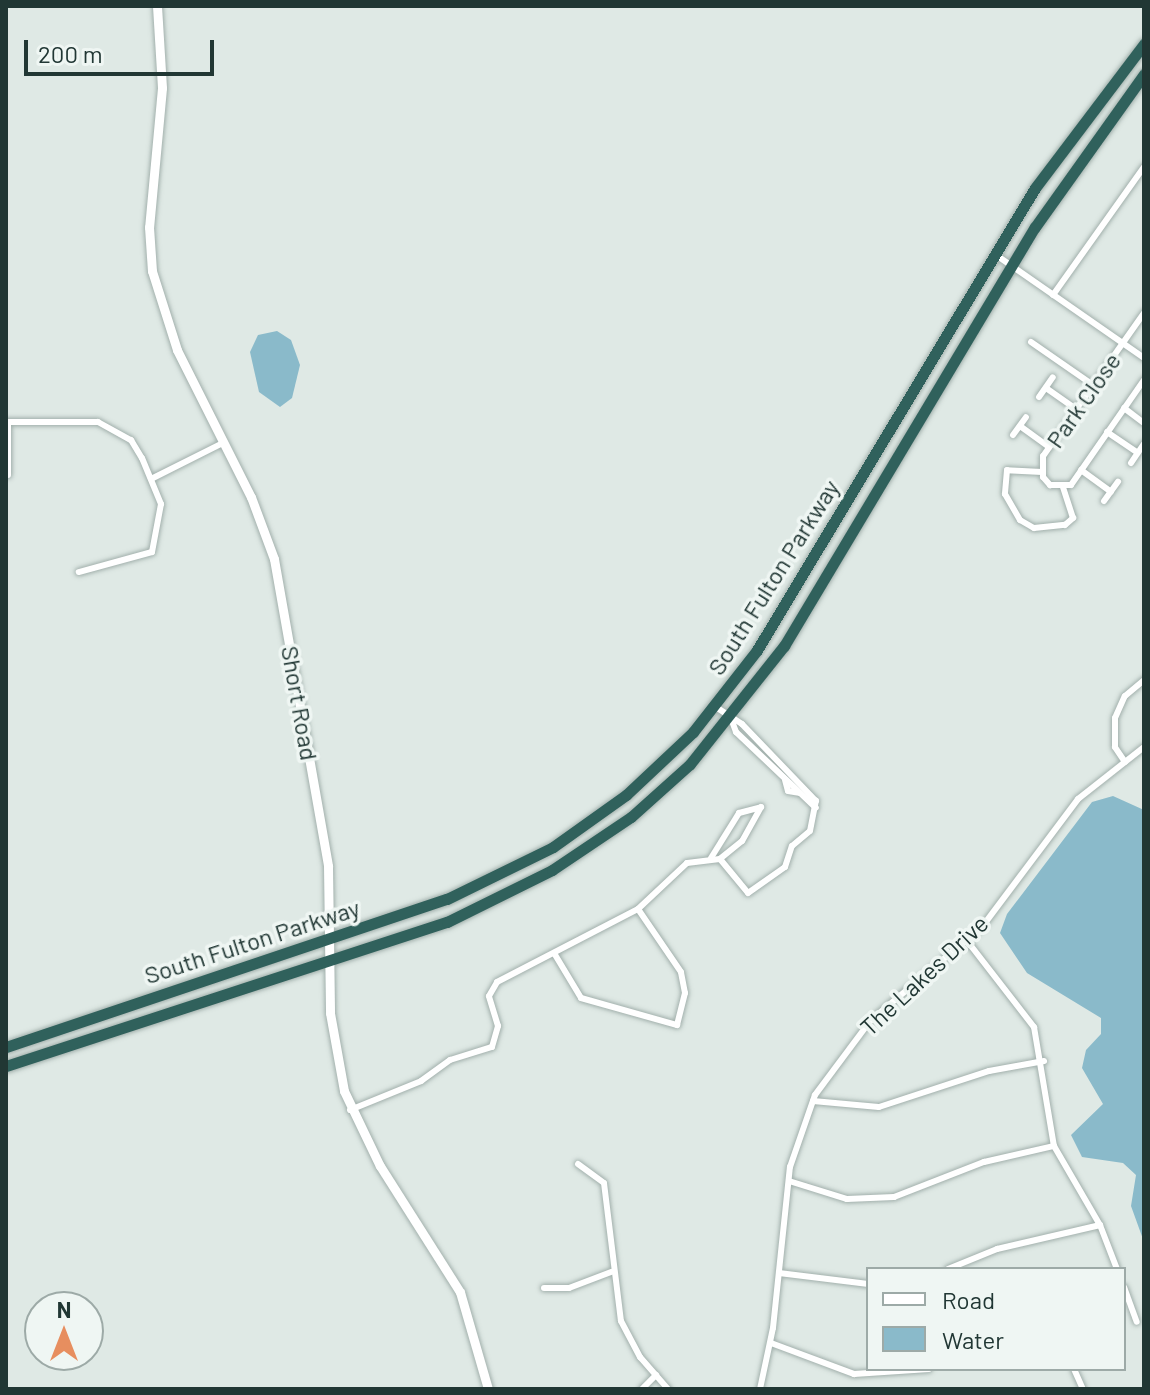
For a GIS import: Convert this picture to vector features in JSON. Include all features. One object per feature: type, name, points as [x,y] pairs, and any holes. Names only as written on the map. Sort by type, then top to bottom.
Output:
[{"type":"highway","name":"South Fulton Parkway","points":[[6,1047],[475,887],[553,847],[626,795],[716,707],[810,566],[1065,143],[1144,44]]},
{"type":"highway","name":"South Fulton Parkway","points":[[6,1066],[447,922],[552,870],[631,817],[731,720],[784,646],[1063,183],[1144,74]]},
{"type":"street","name":"Short Road","points":[[157,6],[162,88],[149,227],[152,271],[177,350],[264,528],[281,592],[328,866],[332,1032],[350,1110],[460,1292],[488,1389]]},
{"type":"street","points":[[1053,295],[1144,167]]},
{"type":"street","points":[[996,255],[1144,358]]},
{"type":"street","name":"Park Close","points":[[1144,313],[1049,447],[1042,472],[1050,485],[1063,487],[1081,470],[1144,380]]},
{"type":"street","points":[[1031,342],[1093,385]]},
{"type":"street","points":[[1039,397],[1053,377]]},
{"type":"street","points":[[1046,388],[1076,409]]},
{"type":"street","points":[[1124,408],[1144,423]]},
{"type":"street","points":[[1013,435],[1026,417]]},
{"type":"street","points":[[8,475],[7,422],[98,422],[131,440],[161,504],[152,552],[79,572]]},
{"type":"street","points":[[1020,426],[1049,447]]},
{"type":"street","points":[[1107,432],[1138,453]]},
{"type":"street","points":[[151,479],[223,443]]},
{"type":"street","points":[[1131,463],[1144,444]]},
{"type":"street","points":[[1042,472],[1007,470],[1005,494],[1020,520],[1034,528],[1065,525],[1073,518],[1063,487]]},
{"type":"street","points":[[1081,470],[1111,492]]},
{"type":"street","points":[[1104,501],[1118,482]]},
{"type":"street","points":[[1125,762],[1115,747],[1115,718],[1125,696],[1144,680]]},
{"type":"street","points":[[350,1110],[409,1087],[450,1060],[492,1047],[498,1026],[489,996],[497,982],[638,909],[677,869],[711,858],[720,859],[748,893],[758,891],[810,831],[816,808],[774,757],[716,707]]},
{"type":"street","points":[[731,720],[784,778],[788,791],[802,791]]},
{"type":"street","name":"The Lakes Drive","points":[[760,1389],[771,1343],[789,1181],[813,1101],[871,1020],[968,942],[1078,799],[1144,747]]},
{"type":"street","points":[[768,762],[774,757]]},
{"type":"street","points":[[711,858],[739,813],[761,807],[742,841],[720,859]]},
{"type":"street","points":[[554,953],[581,998],[596,1007],[677,1025],[685,993],[681,972],[638,909]]},
{"type":"street","points":[[968,942],[1019,1001],[1044,1061],[1054,1146],[1100,1225],[1116,1267]]},
{"type":"street","points":[[813,1101],[879,1107],[989,1071],[1044,1061]]},
{"type":"street","points":[[789,1181],[847,1199],[894,1197],[984,1162],[1054,1146]]},
{"type":"street","points":[[578,1164],[604,1183],[611,1272],[621,1321],[668,1389]]},
{"type":"street","points":[[953,1267],[997,1249],[1100,1225]]},
{"type":"street","points":[[544,1288],[569,1288],[611,1272]]},
{"type":"street","points":[[779,1273],[866,1284]]},
{"type":"street","points":[[1128,1308],[1137,1322]]},
{"type":"street","points":[[771,1343],[854,1374],[899,1371]]},
{"type":"street","points":[[642,1389],[656,1375]]},
{"type":"water","points":[[277,331],[291,340],[300,365],[292,398],[280,407],[259,392],[250,352],[258,335]]},
{"type":"water","points":[[1113,796],[1144,810],[1144,1242],[1131,1206],[1136,1175],[1123,1163],[1082,1157],[1071,1135],[1103,1104],[1082,1068],[1086,1050],[1101,1034],[1101,1018],[1027,973],[1000,933],[1007,914],[1092,802]]}]
